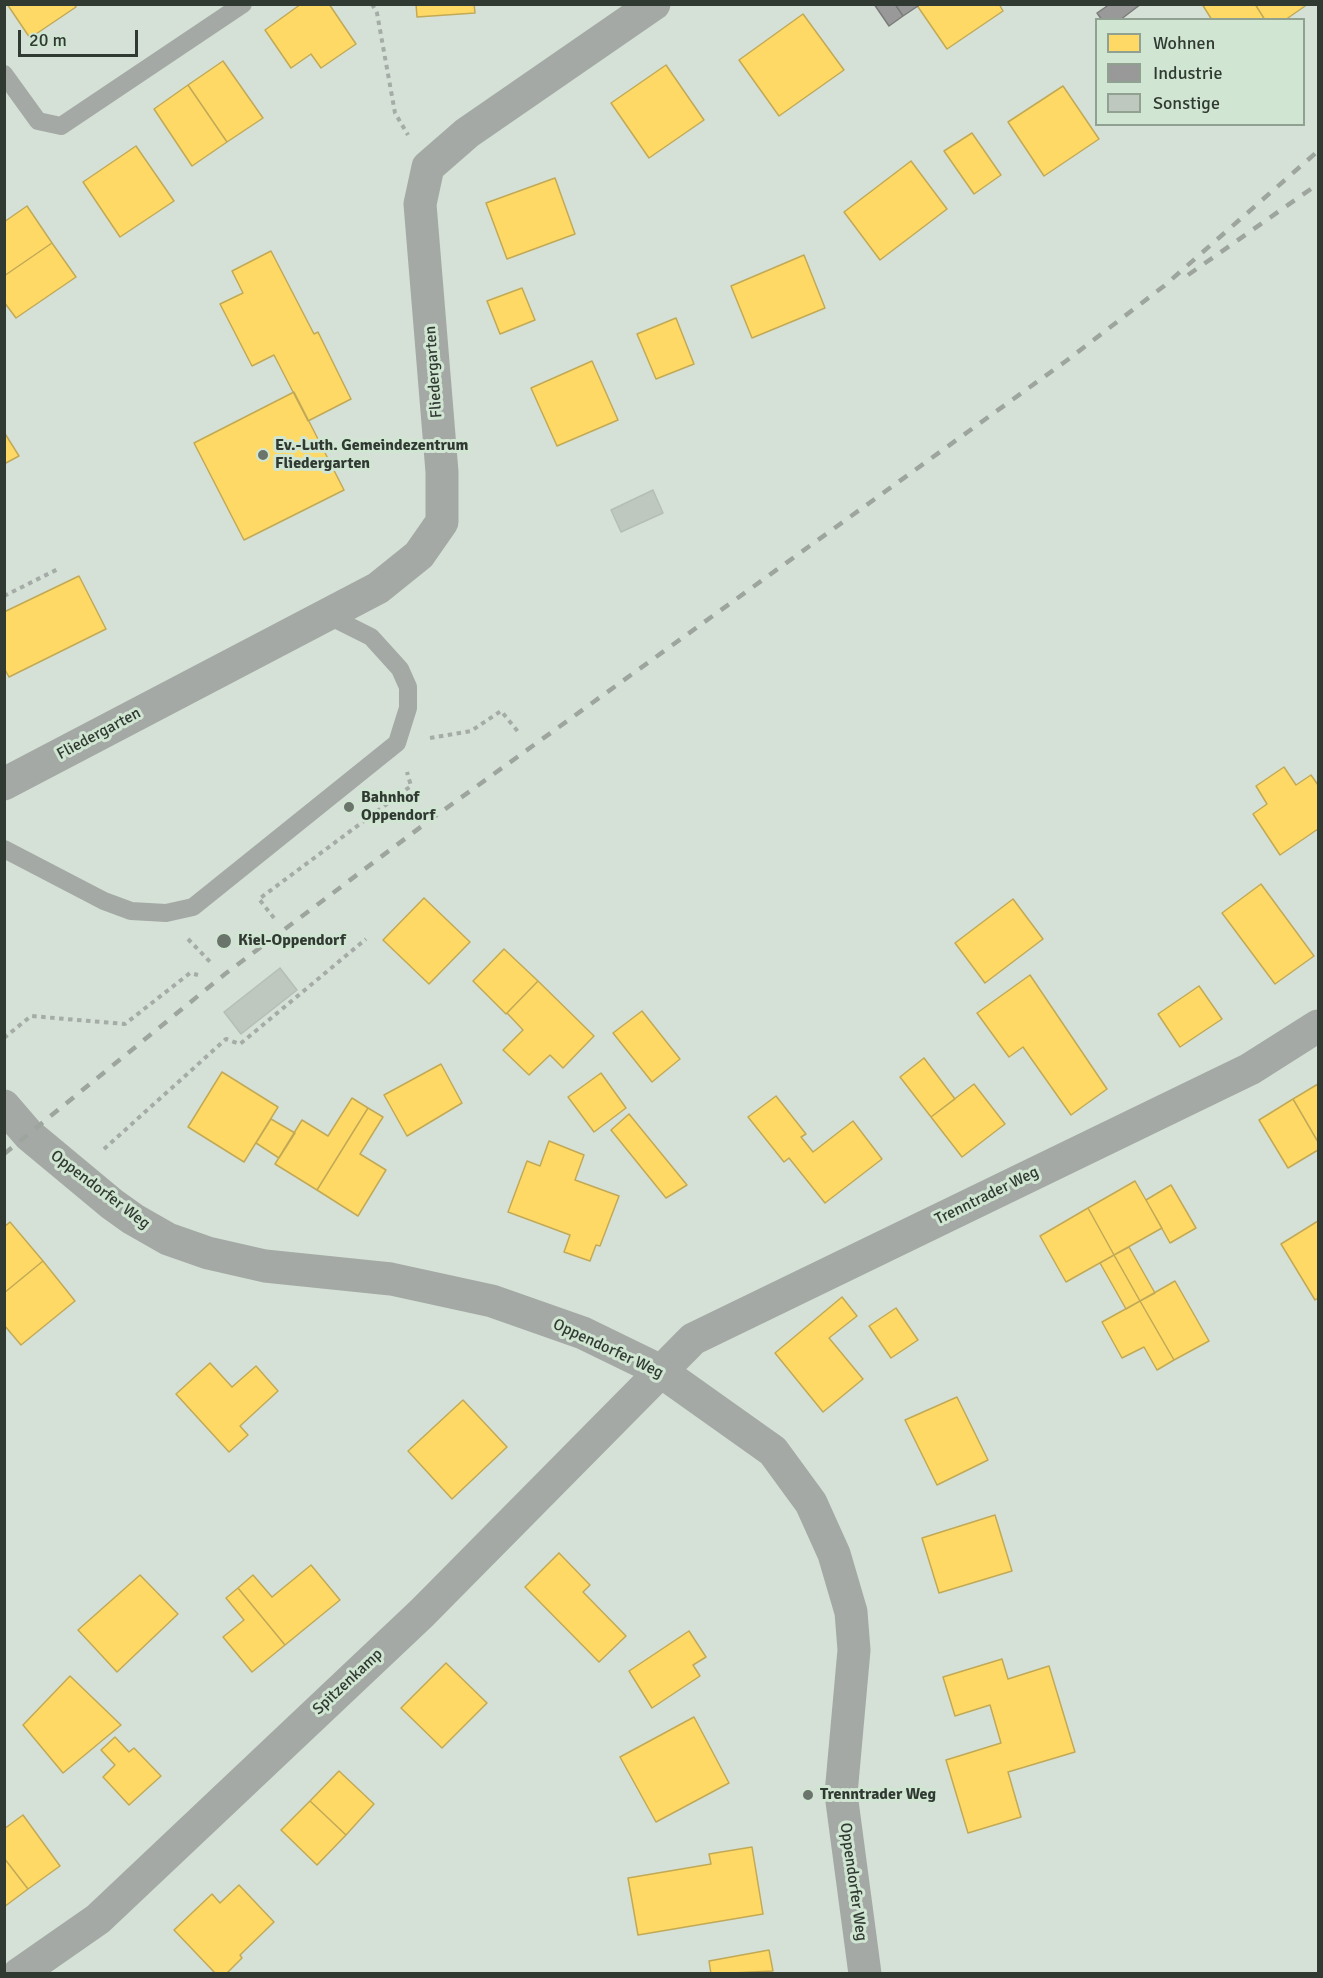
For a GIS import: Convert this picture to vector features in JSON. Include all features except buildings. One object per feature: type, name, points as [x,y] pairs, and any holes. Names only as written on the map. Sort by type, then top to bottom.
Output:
[{"type":"street","points":[[428,167],[467,133],[654,4]]},
{"type":"street","name":"Fliedergarten","points":[[4,784],[378,588],[419,555],[442,522],[442,472],[420,204],[428,167]]},
{"type":"street","name":"Trenntrader Weg","points":[[659,1370],[693,1339],[1250,1069],[1318,1026]]},
{"type":"street","name":"Oppendorfer Weg","points":[[4,1106],[29,1134],[76,1174],[132,1219],[168,1239],[198,1250],[265,1266],[391,1279],[492,1301],[583,1333],[659,1370],[773,1451],[811,1503],[834,1554],[851,1612],[854,1650],[841,1794],[865,1974]]},
{"type":"street","name":"Spitzenkamp","points":[[19,1974],[98,1919],[115,1903],[422,1613],[659,1370]]},
{"type":"lane","points":[[4,74],[38,121],[61,126],[243,4]]},
{"type":"lane","points":[[4,849],[104,901],[131,911],[166,913],[193,907],[397,743],[408,708],[408,687],[400,669],[371,637],[327,615]]},
{"type":"path","points":[[372,4],[377,13],[395,113],[428,167]]},
{"type":"path","points":[[4,596],[60,568]]},
{"type":"path","points":[[471,731],[501,711],[520,734]]},
{"type":"path","points":[[76,1174],[226,1039],[240,1044],[366,939]]},
{"type":"path","points":[[198,950],[212,964]]},
{"type":"path","points":[[4,1038],[31,1016],[125,1024],[190,973],[198,975]]},
{"type":"railway","points":[[4,1154],[225,974],[430,820],[1066,361],[1164,286],[1318,151]]},
{"type":"railway","points":[[1188,275],[1318,184]]},
{"type":"place","name":"Ev.-Luth. Gemeindezentrum Fliedergarten","points":[[263,455]]},
{"type":"place","name":"Bahnhof Oppendorf","points":[[349,807]]},
{"type":"place","name":"Kiel-Oppendorf","points":[[224,941]]},
{"type":"place","name":"Trenntrader Weg","points":[[808,1795]]}]
